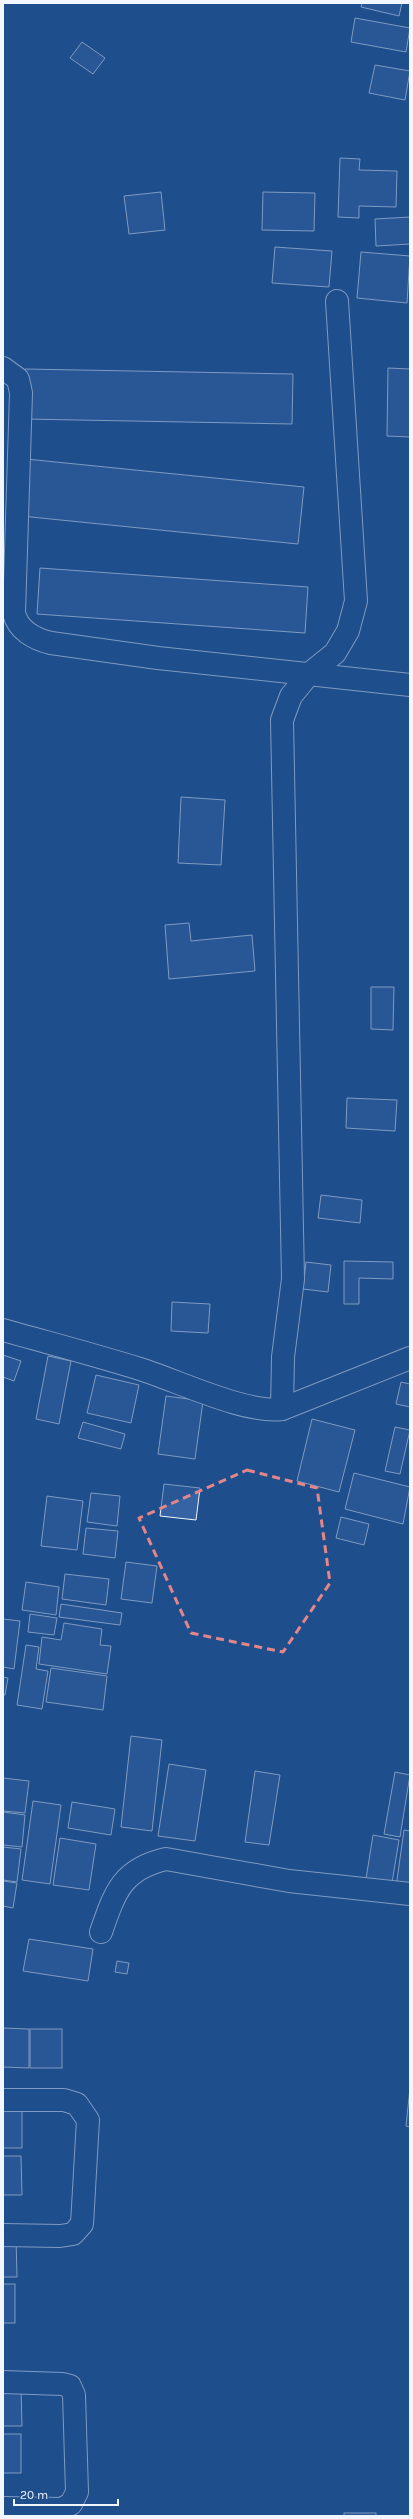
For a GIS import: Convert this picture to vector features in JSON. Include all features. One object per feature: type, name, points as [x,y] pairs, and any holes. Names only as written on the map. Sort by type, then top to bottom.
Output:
[{"type":"street","points":[[282,1409],[283,1357],[293,1278],[282,720],[291,696],[309,674],[335,653],[348,630],[356,601],[337,301]]},
{"type":"street","points":[[3,368],[18,379],[21,393],[14,613],[16,622],[25,632],[39,640],[50,643],[158,658],[410,685]]},
{"type":"street","points":[[3,1330],[141,1370],[209,1394],[268,1411],[282,1409],[410,1358]]},
{"type":"street","points":[[101,1932],[113,1900],[127,1877],[149,1863],[166,1859],[289,1881],[410,1894]]},
{"type":"street","points":[[3,2100],[64,2100],[77,2104],[88,2120],[82,2224],[73,2234],[66,2235],[3,2235]]},
{"type":"street","points":[[3,2382],[70,2386],[74,2395],[77,2492],[72,2504],[61,2509],[3,2508]]},
{"type":"highlighted area","points":[[247,1470],[317,1488],[330,1583],[283,1652],[191,1633],[139,1518]]},
{"type":"building","points":[[362,3],[402,3],[399,16],[361,7]]},
{"type":"building","points":[[355,18],[410,28],[406,52],[351,42]]},
{"type":"building","points":[[82,42],[105,58],[93,74],[70,58]]},
{"type":"building","points":[[375,65],[410,71],[405,100],[369,93]]},
{"type":"building","points":[[340,158],[360,159],[359,170],[397,171],[396,207],[359,206],[359,218],[338,217]]},
{"type":"building","points":[[161,192],[165,230],[129,234],[124,196]]},
{"type":"building","points":[[263,192],[315,193],[314,231],[262,230]]},
{"type":"building","points":[[410,217],[410,244],[376,246],[375,219]]},
{"type":"building","points":[[275,247],[332,251],[329,287],[272,283]]},
{"type":"building","points":[[361,252],[410,256],[407,303],[357,298]]},
{"type":"building","points":[[388,368],[410,369],[410,437],[387,436]]},
{"type":"building","points":[[25,369],[293,374],[292,424],[24,419]]},
{"type":"building","points":[[26,459],[304,487],[298,544],[21,516]]},
{"type":"building","points":[[40,568],[308,587],[305,633],[37,614]]},
{"type":"building","points":[[181,797],[225,800],[221,865],[178,863]]},
{"type":"building","points":[[189,923],[191,941],[252,935],[255,971],[169,979],[165,925]]},
{"type":"building","points":[[371,987],[394,987],[393,1030],[371,1029]]},
{"type":"building","points":[[347,1098],[397,1100],[395,1131],[346,1128]]},
{"type":"building","points":[[321,1195],[362,1200],[360,1223],[318,1218]]},
{"type":"building","points":[[344,1261],[393,1262],[393,1279],[359,1278],[359,1304],[344,1304]]},
{"type":"building","points":[[306,1262],[331,1265],[328,1292],[303,1289]]},
{"type":"building","points":[[172,1302],[210,1304],[208,1333],[171,1331]]},
{"type":"building","points":[[3,1355],[21,1361],[14,1381],[3,1377]]},
{"type":"building","points":[[48,1356],[71,1361],[59,1424],[36,1419]]},
{"type":"building","points":[[96,1375],[139,1385],[131,1423],[87,1413]]},
{"type":"building","points":[[401,1382],[410,1384],[410,1407],[396,1404]]},
{"type":"building","points":[[166,1396],[203,1401],[195,1459],[158,1454]]},
{"type":"building","points":[[312,1419],[355,1430],[339,1492],[297,1481]]},
{"type":"building","points":[[83,1422],[125,1434],[121,1449],[78,1438]]},
{"type":"building","points":[[395,1427],[410,1430],[400,1474],[385,1471]]},
{"type":"building","points":[[354,1473],[410,1487],[403,1524],[345,1509]]},
{"type":"building","points":[[164,1484],[200,1488],[196,1520],[160,1516]]},
{"type":"building","points":[[91,1493],[120,1496],[117,1526],[87,1522]]},
{"type":"building","points":[[47,1496],[83,1501],[77,1550],[41,1546]]},
{"type":"building","points":[[341,1517],[369,1524],[364,1545],[336,1538]]},
{"type":"building","points":[[86,1528],[118,1531],[115,1558],[83,1554]]},
{"type":"building","points":[[126,1562],[157,1566],[152,1603],[121,1599]]},
{"type":"building","points":[[65,1574],[109,1579],[106,1605],[62,1599]]},
{"type":"building","points":[[26,1582],[59,1587],[56,1615],[22,1610]]},
{"type":"building","points":[[61,1604],[122,1613],[120,1625],[59,1617]]},
{"type":"building","points":[[30,1614],[57,1618],[54,1635],[28,1632]]},
{"type":"building","points":[[3,1619],[20,1621],[14,1669],[3,1667]]},
{"type":"building","points":[[64,1623],[102,1629],[100,1645],[111,1646],[107,1674],[39,1664],[42,1637],[61,1640]]},
{"type":"building","points":[[26,1645],[39,1647],[36,1669],[48,1671],[42,1709],[17,1705]]},
{"type":"building","points":[[51,1668],[107,1676],[103,1710],[46,1702]]},
{"type":"building","points":[[3,1677],[8,1678],[5,1695],[3,1695]]},
{"type":"building","points":[[131,1736],[162,1740],[152,1831],[121,1827]]},
{"type":"building","points":[[169,1764],[206,1770],[195,1841],[158,1836]]},
{"type":"building","points":[[255,1771],[280,1775],[269,1845],[245,1842]]},
{"type":"building","points":[[395,1772],[410,1775],[400,1837],[384,1834]]},
{"type":"building","points":[[3,1778],[29,1781],[25,1813],[3,1811]]},
{"type":"building","points":[[33,1801],[61,1805],[50,1884],[22,1880]]},
{"type":"building","points":[[72,1802],[115,1809],[111,1835],[68,1828]]},
{"type":"building","points":[[3,1812],[25,1815],[22,1847],[3,1845]]},
{"type":"building","points":[[404,1830],[410,1831],[410,1889],[396,1887]]},
{"type":"building","points":[[373,1835],[399,1840],[391,1889],[365,1885]]},
{"type":"building","points":[[60,1838],[96,1844],[89,1890],[53,1885]]},
{"type":"building","points":[[3,1847],[21,1849],[17,1882],[3,1880]]},
{"type":"building","points":[[3,1881],[17,1883],[13,1908],[3,1906]]},
{"type":"building","points":[[29,1939],[93,1949],[88,1981],[23,1971]]},
{"type":"building","points":[[117,1961],[129,1963],[127,1974],[115,1972]]},
{"type":"building","points":[[3,2028],[29,2029],[29,2068],[3,2067]]},
{"type":"building","points":[[30,2029],[62,2029],[62,2068],[30,2068]]},
{"type":"building","points":[[410,2088],[410,2127],[406,2126]]},
{"type":"building","points":[[22,2109],[22,2148],[3,2148],[3,2110]]},
{"type":"building","points":[[3,2156],[21,2156],[22,2195],[3,2195]]},
{"type":"building","points":[[16,2237],[17,2277],[3,2277],[3,2238]]},
{"type":"building","points":[[3,2284],[15,2284],[15,2323],[3,2323]]},
{"type":"building","points":[[21,2387],[22,2426],[3,2426],[3,2388]]},
{"type":"building","points":[[3,2434],[21,2434],[21,2473],[3,2473]]},
{"type":"building","points":[[344,2513],[376,2513],[376,2516],[344,2516]]}]
